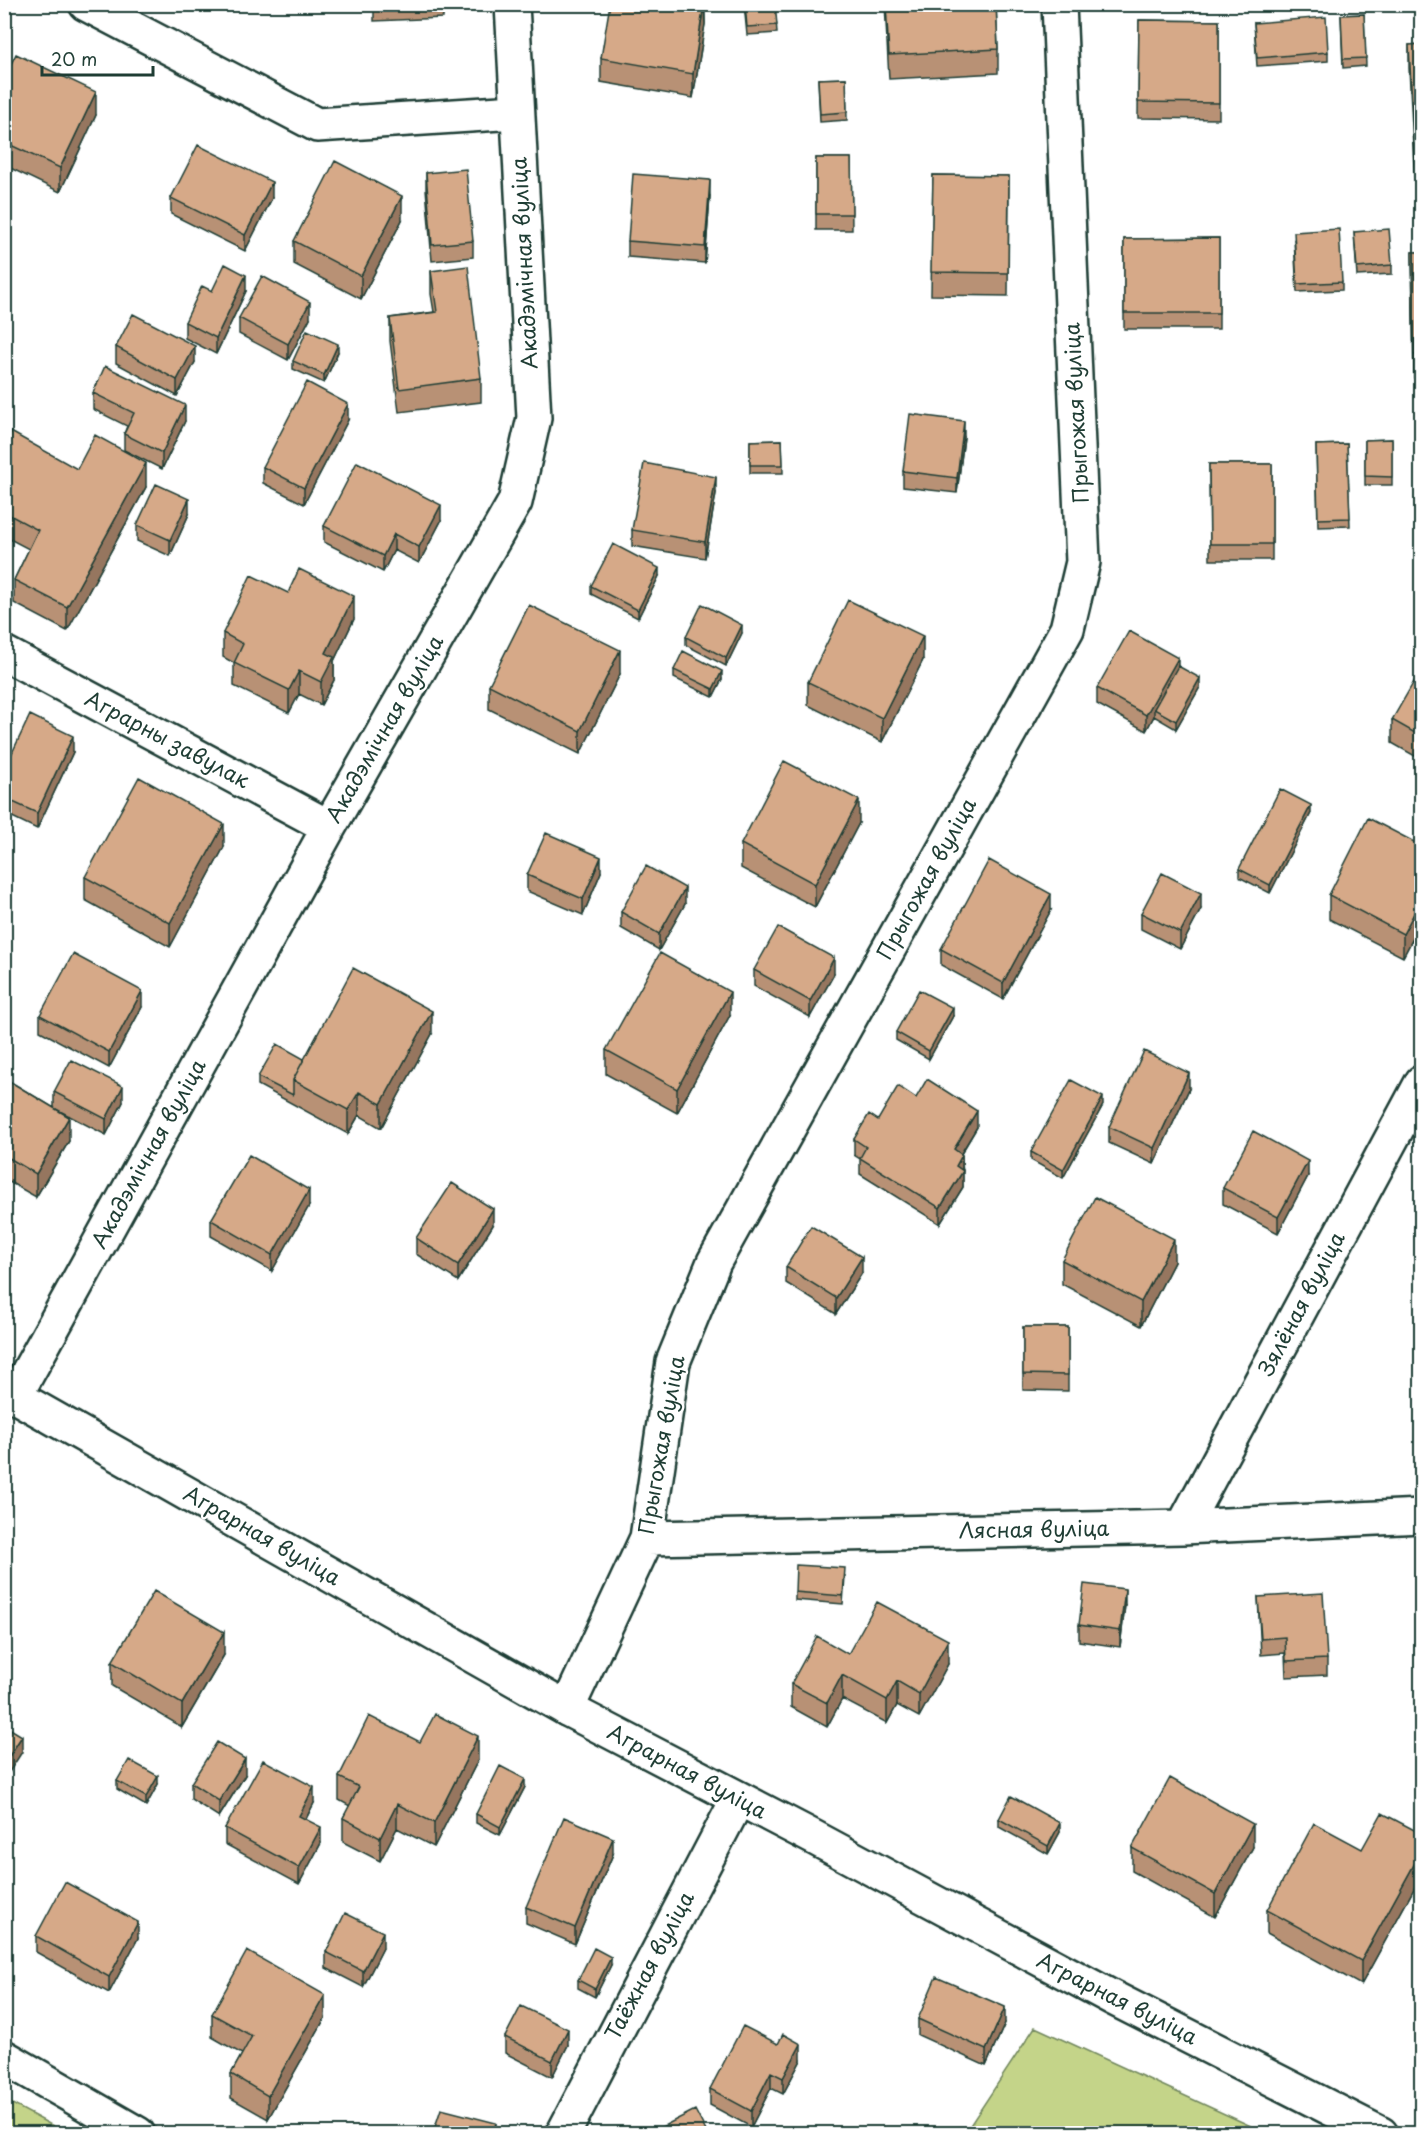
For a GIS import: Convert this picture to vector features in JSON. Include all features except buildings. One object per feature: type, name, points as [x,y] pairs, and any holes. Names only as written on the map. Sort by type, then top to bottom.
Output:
[{"type":"street","points":[[86,4],[317,125],[516,112]]},
{"type":"street","name":"Акадэмічная вуліца","points":[[10,1393],[515,502],[534,418],[512,4]]},
{"type":"street","name":"Прыгожая вуліца","points":[[567,1709],[647,1538],[674,1362],[714,1262],[1067,629],[1083,562],[1059,4]]},
{"type":"street","name":"Аграрны завулак","points":[[4,653],[329,827]]},
{"type":"street","name":"Зялёная вуліца","points":[[1183,1527],[1422,1082]]},
{"type":"street","name":"Аграрная вуліца","points":[[10,1393],[567,1709],[1113,1998],[1381,2133]]},
{"type":"street","name":"Лясная вуліца","points":[[647,1538],[1183,1527],[1422,1516]]},
{"type":"street","name":"Таёжная вуліца","points":[[563,2133],[738,1799]]},
{"type":"street","points":[[4,2057],[138,2133]]},
{"type":"green space","points":[[1035,2027],[1266,2133],[965,2133]]},
{"type":"green space","points":[[5,2100],[66,2133],[5,2133]]}]
